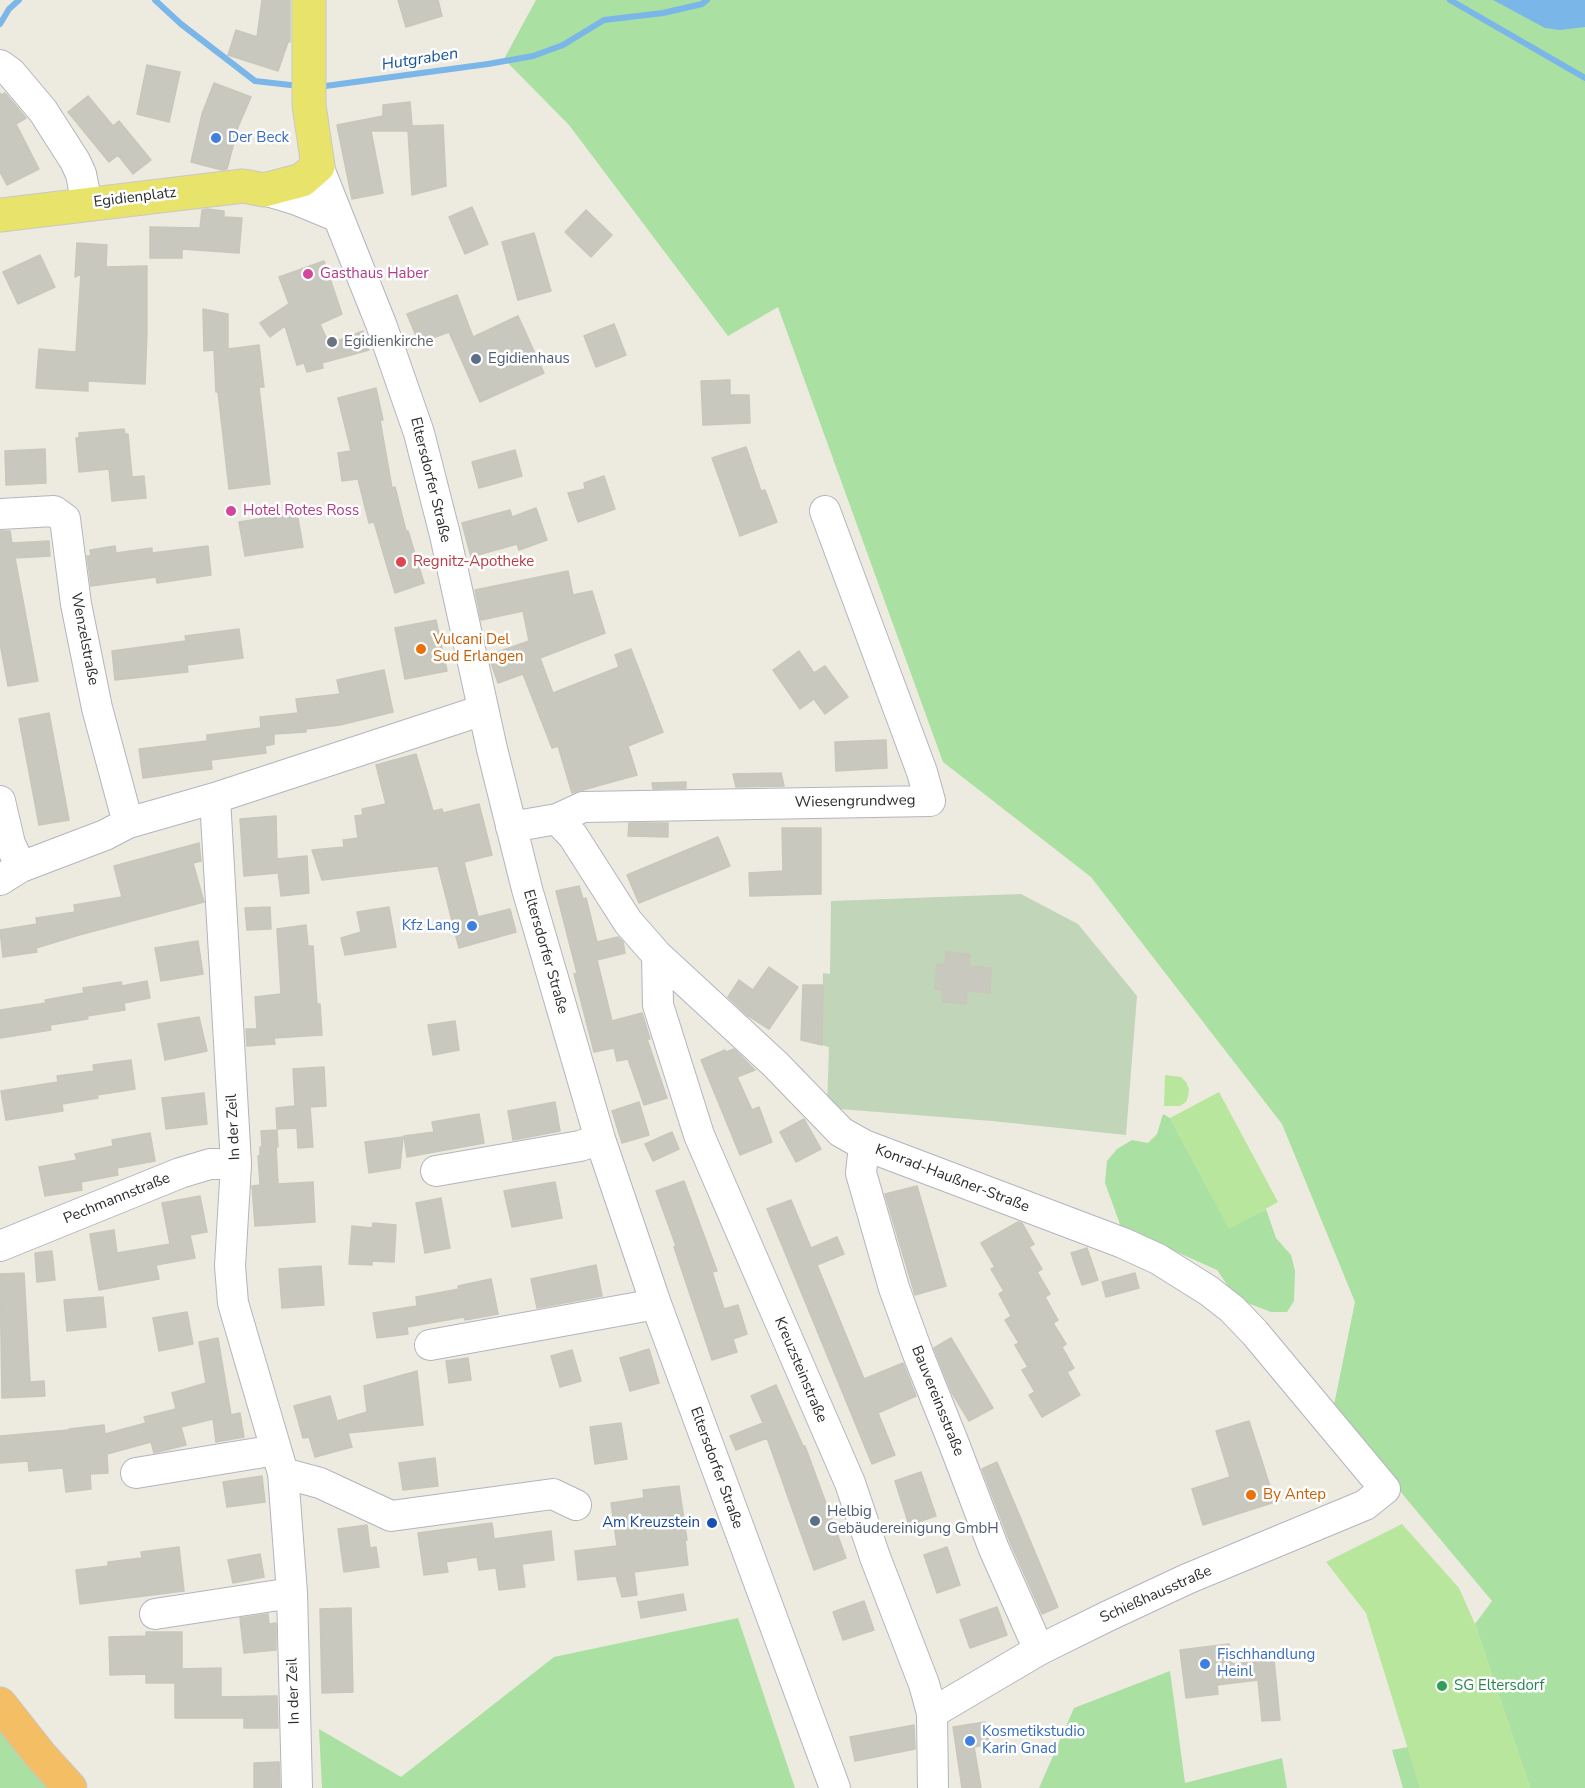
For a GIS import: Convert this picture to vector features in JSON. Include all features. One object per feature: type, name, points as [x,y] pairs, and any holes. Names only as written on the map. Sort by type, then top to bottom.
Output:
[{"type":"highway","points":[[0,1704],[40,1756],[70,1788]]},
{"type":"main road","name":"Eltersdorfer Straße","points":[[309,0],[308,90],[317,162]]},
{"type":"main road","name":"Egidienplatz","points":[[87,204],[253,188],[271,170],[317,162]]},
{"type":"main road","points":[[0,215],[87,204]]},
{"type":"street","name":"Egidienplatz","points":[[0,65],[12,73],[43,111],[75,161],[81,174],[87,204]]},
{"type":"street","name":"Eltersdorfer Straße","points":[[317,162],[381,324],[419,433],[445,535],[511,827],[543,948],[600,1139],[656,1304],[835,1788]]},
{"type":"street","points":[[253,188],[297,200],[338,217]]},
{"type":"street","name":"Wenzelstraße","points":[[0,514],[54,511],[66,519],[76,604],[97,708],[128,823]]},
{"type":"street","name":"Wiesengrundweg","points":[[511,827],[557,819],[583,807],[930,801],[922,772],[825,511]]},
{"type":"street","points":[[0,801],[10,844],[11,874],[105,835],[128,823],[215,798],[483,710]]},
{"type":"street","name":"In der Zeil","points":[[215,798],[236,1164],[230,1266],[233,1303],[279,1462],[292,1593],[297,1788]]},
{"type":"street","name":"Konrad-Haußner-Straße","points":[[557,819],[573,836],[628,922],[657,955],[775,1064],[834,1125],[864,1145],[1123,1243],[1158,1259],[1209,1291],[1232,1309],[1255,1333],[1385,1489]]},
{"type":"street","name":"Kreuzsteinstraße","points":[[657,955],[658,1005],[699,1136],[850,1483],[875,1557],[924,1684],[932,1713],[933,1788]]},
{"type":"street","points":[[436,1171],[580,1146],[600,1139]]},
{"type":"street","name":"Bauvereinsstraße","points":[[864,1145],[861,1173],[894,1288],[994,1549],[1039,1650]]},
{"type":"street","name":"Pechmannstraße","points":[[0,1246],[180,1173],[210,1164],[236,1164]]},
{"type":"street","points":[[430,1345],[656,1304]]},
{"type":"street","points":[[136,1473],[279,1462],[392,1516],[553,1494],[576,1504]]},
{"type":"street","name":"Schießhausstraße","points":[[932,1713],[1039,1650],[1187,1579],[1365,1504],[1385,1489]]},
{"type":"street","points":[[155,1614],[292,1593]]},
{"type":"green space","points":[[536,0],[1585,0],[1585,1788],[1530,1788],[1475,1624],[1492,1601],[1404,1496],[1334,1405],[1355,1302],[1282,1124],[1091,877],[943,762],[778,307],[728,336],[569,125],[504,59]]},
{"type":"green space","points":[[1021,894],[1078,924],[1137,996],[1126,1135],[992,1121],[827,1108],[829,1047],[822,1045],[823,973],[830,974],[831,901]]},
{"type":"green space","points":[[1165,1075],[1181,1077],[1186,1082],[1189,1089],[1188,1097],[1186,1102],[1180,1106],[1164,1106]]},
{"type":"green space","points":[[1219,1092],[1278,1202],[1229,1229],[1170,1118]]},
{"type":"green space","points":[[1163,1114],[1170,1118],[1229,1228],[1266,1209],[1276,1238],[1291,1255],[1295,1271],[1294,1301],[1287,1312],[1271,1312],[1237,1299],[1217,1270],[1121,1227],[1105,1183],[1107,1161],[1117,1149],[1132,1140],[1148,1143],[1157,1134]]},
{"type":"green space","name":"SG Eltersdorf","points":[[1402,1524],[1459,1588],[1475,1624],[1530,1788],[1420,1788],[1366,1613],[1326,1562]]},
{"type":"green space","points":[[738,1618],[795,1788],[322,1788],[319,1729],[401,1777],[554,1657]]},
{"type":"green space","points":[[1170,1671],[1185,1783],[1282,1758],[1287,1788],[1039,1788],[1074,1708]]},
{"type":"green space","points":[[0,1729],[49,1788],[0,1788]]},
{"type":"green space","points":[[1408,1747],[1420,1788],[1403,1788],[1392,1750]]},
{"type":"water","points":[[1493,0],[1585,0],[1585,27],[1560,30],[1545,28]]},
{"type":"building","points":[[262,0],[290,0],[290,42],[288,42],[278,71],[228,55],[236,30],[257,37]]},
{"type":"building","points":[[398,0],[438,0],[442,16],[406,27]]},
{"type":"building","points":[[147,65],[180,72],[169,122],[137,114]]},
{"type":"building","points":[[214,83],[251,97],[238,127],[227,169],[222,170],[191,162],[202,114]]},
{"type":"building","points":[[0,93],[1,95],[5,93],[26,118],[16,124],[39,169],[7,185],[0,172]]},
{"type":"building","points":[[88,96],[113,126],[119,121],[151,160],[133,174],[118,155],[109,162],[68,112]]},
{"type":"building","points":[[410,102],[412,126],[443,125],[446,186],[412,195],[408,131],[371,131],[383,193],[352,199],[337,125],[383,116],[383,105]]},
{"type":"building","points":[[472,207],[488,244],[465,254],[449,217]]},
{"type":"building","points":[[202,210],[224,211],[224,217],[242,218],[239,253],[182,249],[182,258],[150,258],[150,227],[200,228]]},
{"type":"building","points":[[586,210],[612,235],[591,257],[565,232]]},
{"type":"building","points":[[534,233],[551,291],[518,300],[502,242]]},
{"type":"building","points":[[77,243],[107,245],[106,267],[147,266],[145,384],[88,381],[88,391],[36,388],[39,349],[76,352],[81,274],[75,277]]},
{"type":"building","points":[[40,255],[55,287],[18,304],[3,272]]},
{"type":"building","points":[[324,261],[342,314],[320,324],[329,344],[363,331],[369,350],[322,363],[323,368],[307,372],[304,363],[297,365],[285,326],[270,337],[260,323],[289,304],[279,277]]},
{"type":"building","name":"Egidienhaus","points":[[457,295],[473,337],[518,316],[544,373],[480,402],[449,332],[419,343],[407,314]]},
{"type":"building","points":[[203,309],[228,314],[228,349],[259,345],[264,387],[259,387],[270,484],[229,489],[218,392],[216,392],[214,350],[204,351]]},
{"type":"building","points":[[614,324],[626,355],[596,367],[584,336]]},
{"type":"building","points":[[730,380],[730,395],[749,395],[750,423],[703,425],[701,381]]},
{"type":"building","points":[[376,388],[383,420],[380,420],[392,488],[395,487],[406,531],[408,531],[424,583],[395,593],[374,522],[369,523],[358,479],[342,481],[338,453],[351,451],[338,398]]},
{"type":"building","points":[[124,429],[125,434],[128,434],[132,477],[144,476],[146,498],[112,501],[109,469],[79,472],[76,438],[79,438],[79,433]]},
{"type":"building","points":[[746,447],[761,491],[765,490],[777,522],[740,536],[712,458]]},
{"type":"building","points":[[45,449],[46,483],[6,485],[5,451]]},
{"type":"building","points":[[515,450],[522,476],[479,488],[472,462]]},
{"type":"building","points":[[604,476],[615,509],[578,522],[568,493],[585,489],[584,483]]},
{"type":"building","points":[[536,508],[547,540],[519,550],[517,544],[471,557],[462,523],[510,510],[512,517]]},
{"type":"building","points":[[297,513],[303,547],[245,556],[239,522]]},
{"type":"building","points":[[0,531],[10,531],[12,543],[49,541],[50,556],[15,558],[38,681],[8,686],[0,643]]},
{"type":"building","points":[[115,546],[116,553],[152,548],[152,553],[208,546],[211,575],[157,583],[156,577],[91,586],[87,556],[91,556],[90,550]]},
{"type":"building","points":[[568,571],[573,595],[592,591],[605,633],[540,658],[553,693],[619,667],[615,655],[631,649],[663,732],[628,746],[637,775],[572,793],[558,746],[552,748],[523,674],[498,683],[490,660],[489,655],[529,641],[523,611],[481,620],[475,590]]},
{"type":"building","name":"Vulcani Del Sud Erlangen","points":[[436,620],[447,671],[405,679],[395,628]]},
{"type":"building","points":[[239,629],[243,658],[187,665],[188,672],[115,680],[112,651],[186,641],[185,636]]},
{"type":"building","points":[[799,651],[814,673],[825,666],[848,697],[825,714],[814,699],[800,709],[773,670]]},
{"type":"building","points":[[384,670],[393,712],[340,725],[306,729],[306,732],[274,734],[274,744],[265,746],[266,753],[211,760],[212,769],[143,778],[139,749],[207,741],[207,735],[261,728],[260,717],[298,713],[296,699],[340,694],[337,680]]},
{"type":"building","points":[[49,713],[69,820],[39,825],[19,719]]},
{"type":"building","points":[[886,740],[887,768],[836,771],[835,742]]},
{"type":"building","points":[[416,754],[433,811],[442,809],[443,813],[479,804],[492,855],[464,862],[478,917],[510,909],[516,932],[459,948],[438,866],[322,880],[312,850],[344,847],[343,840],[358,838],[355,816],[363,815],[362,809],[386,804],[376,765]]},
{"type":"building","points":[[781,773],[784,786],[736,787],[733,774]]},
{"type":"building","points":[[686,782],[686,788],[653,789],[652,783]]},
{"type":"building","points":[[276,816],[277,859],[307,856],[309,893],[281,896],[277,862],[277,873],[244,876],[240,819]]},
{"type":"building","points":[[629,823],[668,823],[668,837],[628,836]]},
{"type":"building","points":[[782,828],[821,828],[821,894],[750,896],[749,873],[783,871]]},
{"type":"building","points":[[718,837],[730,866],[639,903],[627,875]]},
{"type":"building","points":[[199,843],[201,861],[193,863],[204,902],[79,935],[36,948],[37,952],[3,957],[0,930],[37,924],[36,918],[75,912],[74,905],[122,897],[114,866]]},
{"type":"building","points":[[579,886],[583,899],[586,898],[597,942],[618,937],[623,942],[625,953],[597,960],[612,1021],[642,1013],[650,1039],[647,1039],[667,1098],[644,1105],[628,1059],[617,1061],[614,1048],[594,1052],[556,891]]},
{"type":"building","points":[[270,907],[271,929],[247,930],[245,908]]},
{"type":"building","points":[[389,907],[396,947],[345,955],[341,938],[361,932],[357,912]]},
{"type":"building","points":[[306,925],[308,946],[313,946],[317,1004],[320,1004],[322,1035],[274,1038],[275,1044],[247,1046],[246,1029],[257,1029],[255,997],[281,994],[277,929]]},
{"type":"building","points":[[198,941],[203,974],[161,981],[155,948]]},
{"type":"building","points":[[946,952],[970,954],[969,966],[991,968],[990,993],[967,991],[966,1004],[942,1002],[943,990],[935,989],[937,964],[945,965]]},
{"type":"building","points":[[769,967],[798,987],[769,1029],[747,1015],[728,997],[739,980],[753,990]]},
{"type":"building","points":[[147,981],[150,998],[124,1003],[125,1010],[50,1025],[51,1030],[0,1038],[0,1010],[46,1003],[45,1000],[84,993],[83,988],[121,982],[122,986]]},
{"type":"building","points":[[803,985],[823,985],[822,1045],[801,1040]]},
{"type":"building","points":[[199,1017],[207,1051],[165,1060],[158,1024]]},
{"type":"building","points":[[455,1021],[459,1050],[433,1055],[428,1025]]},
{"type":"building","points":[[734,1049],[755,1070],[737,1077],[752,1110],[759,1107],[772,1142],[740,1155],[701,1060],[725,1050],[726,1052]]},
{"type":"building","points":[[131,1060],[135,1089],[62,1104],[63,1111],[6,1120],[1,1091],[58,1082],[57,1076],[94,1071],[93,1065]]},
{"type":"building","points":[[324,1067],[326,1106],[310,1107],[313,1147],[298,1148],[297,1128],[277,1129],[276,1108],[295,1106],[293,1069]]},
{"type":"building","points":[[204,1093],[207,1124],[166,1129],[162,1098]]},
{"type":"building","points":[[555,1102],[560,1131],[513,1140],[508,1111]]},
{"type":"building","points":[[639,1102],[649,1135],[622,1143],[612,1111]]},
{"type":"building","points":[[479,1114],[484,1143],[407,1157],[404,1136],[434,1132],[432,1122]]},
{"type":"building","points":[[804,1119],[821,1149],[796,1162],[780,1132]]},
{"type":"building","points":[[277,1130],[278,1184],[313,1182],[315,1222],[255,1226],[252,1186],[260,1185],[258,1156],[260,1156],[260,1147],[266,1146],[262,1146],[261,1131]]},
{"type":"building","points":[[672,1132],[679,1149],[653,1161],[645,1144]]},
{"type":"building","points":[[150,1133],[155,1161],[117,1168],[118,1175],[81,1182],[82,1190],[45,1196],[39,1167],[77,1160],[75,1154],[113,1146],[112,1140]]},
{"type":"building","points":[[403,1137],[400,1168],[369,1173],[365,1142]]},
{"type":"building","points":[[684,1181],[717,1271],[712,1272],[724,1309],[738,1305],[747,1334],[733,1339],[737,1352],[712,1360],[656,1191]]},
{"type":"building","points":[[555,1182],[562,1218],[512,1227],[504,1191]]},
{"type":"building","points":[[917,1186],[946,1286],[915,1295],[885,1194]]},
{"type":"building","points":[[200,1196],[207,1232],[190,1235],[195,1258],[156,1265],[159,1279],[99,1290],[90,1234],[114,1230],[117,1253],[170,1244],[162,1203]]},
{"type":"building","points":[[441,1198],[450,1248],[425,1253],[416,1203]]},
{"type":"building","points":[[791,1200],[811,1248],[837,1237],[844,1254],[817,1265],[864,1379],[903,1363],[916,1396],[878,1413],[895,1455],[872,1464],[767,1209]]},
{"type":"building","points":[[1018,1222],[1022,1223],[1034,1244],[1029,1247],[1042,1269],[1037,1272],[1050,1294],[1045,1297],[1058,1320],[1053,1323],[1066,1344],[1062,1347],[1074,1368],[1067,1372],[1080,1395],[1042,1417],[1029,1395],[1035,1392],[1022,1370],[1028,1367],[1015,1345],[1019,1343],[1005,1320],[1011,1316],[999,1294],[1004,1291],[991,1269],[995,1267],[981,1243]]},
{"type":"building","points":[[373,1223],[396,1225],[394,1262],[372,1261],[372,1265],[349,1264],[352,1226],[372,1228]]},
{"type":"building","points":[[1087,1248],[1098,1280],[1082,1285],[1071,1253]]},
{"type":"building","points":[[52,1251],[55,1280],[37,1282],[35,1253]]},
{"type":"building","points":[[596,1265],[602,1296],[537,1308],[531,1279]]},
{"type":"building","points":[[321,1266],[324,1305],[282,1308],[279,1269]]},
{"type":"building","points":[[24,1273],[30,1382],[44,1381],[45,1396],[2,1398],[0,1274]]},
{"type":"building","points":[[1135,1273],[1139,1288],[1106,1297],[1102,1282]]},
{"type":"building","points":[[491,1279],[498,1314],[465,1320],[464,1317],[407,1327],[408,1334],[377,1338],[373,1313],[417,1306],[416,1297],[459,1289],[458,1286]]},
{"type":"building","points":[[103,1297],[106,1327],[67,1331],[64,1300]]},
{"type":"building","points":[[187,1312],[193,1344],[159,1351],[153,1318]]},
{"type":"building","points":[[218,1338],[231,1415],[240,1413],[244,1437],[216,1442],[213,1419],[181,1427],[186,1445],[154,1453],[151,1442],[107,1454],[108,1473],[90,1474],[91,1489],[66,1492],[63,1468],[29,1471],[28,1461],[0,1463],[0,1436],[104,1425],[105,1434],[146,1423],[144,1417],[176,1409],[172,1393],[206,1383],[199,1342]]},
{"type":"building","points":[[951,1338],[993,1408],[969,1421],[952,1393],[934,1348]]},
{"type":"building","points":[[649,1349],[659,1383],[630,1391],[620,1358]]},
{"type":"building","points":[[572,1350],[581,1381],[560,1387],[551,1356]]},
{"type":"building","points":[[468,1358],[471,1380],[449,1383],[446,1361]]},
{"type":"building","points":[[417,1371],[423,1425],[348,1433],[352,1447],[315,1457],[309,1437],[303,1438],[294,1406],[330,1396],[337,1421],[367,1412],[364,1386]]},
{"type":"building","points":[[776,1385],[803,1446],[805,1446],[846,1558],[814,1570],[767,1438],[736,1450],[730,1436],[763,1423],[751,1396]]},
{"type":"building","points":[[1249,1421],[1275,1502],[1203,1525],[1192,1489],[1230,1477],[1216,1431]]},
{"type":"building","points":[[621,1423],[627,1459],[595,1464],[590,1427]]},
{"type":"building","points":[[435,1458],[438,1486],[403,1490],[399,1463]]},
{"type":"building","points":[[997,1462],[1058,1607],[1042,1614],[1010,1542],[982,1469]]},
{"type":"building","points":[[921,1472],[936,1516],[909,1525],[895,1481]]},
{"type":"building","points":[[262,1476],[265,1502],[227,1507],[223,1482]]},
{"type":"building","points":[[679,1486],[687,1540],[685,1540],[688,1565],[634,1572],[637,1595],[622,1597],[616,1576],[578,1580],[575,1551],[617,1546],[611,1503],[644,1498],[643,1490]]},
{"type":"building","points":[[492,1523],[494,1539],[551,1531],[554,1560],[522,1564],[525,1587],[499,1590],[496,1568],[479,1570],[477,1557],[446,1562],[448,1572],[424,1575],[418,1533]]},
{"type":"building","points":[[367,1525],[370,1548],[376,1547],[379,1567],[344,1572],[338,1529]]},
{"type":"building","points":[[179,1547],[184,1591],[80,1604],[76,1570],[108,1566],[108,1562],[142,1558],[141,1552]]},
{"type":"building","points":[[947,1547],[960,1585],[937,1593],[924,1555]]},
{"type":"building","points":[[260,1554],[264,1577],[233,1583],[228,1560]]},
{"type":"building","points":[[683,1594],[686,1610],[641,1618],[638,1602]]},
{"type":"building","points":[[864,1601],[874,1630],[843,1640],[833,1612]]},
{"type":"building","points":[[997,1607],[1007,1635],[970,1648],[960,1620]]},
{"type":"building","points":[[351,1608],[353,1692],[322,1693],[320,1609]]},
{"type":"building","points":[[268,1614],[269,1624],[276,1623],[276,1650],[244,1653],[240,1618]]},
{"type":"building","points":[[146,1632],[182,1632],[182,1669],[221,1668],[221,1697],[277,1696],[278,1728],[244,1728],[244,1718],[175,1718],[175,1683],[146,1683],[146,1674],[110,1675],[109,1637],[146,1636]]},
{"type":"building","points":[[1229,1644],[1232,1664],[1274,1660],[1280,1720],[1262,1721],[1258,1680],[1217,1685],[1218,1694],[1186,1698],[1180,1650]]},
{"type":"building","points":[[985,1722],[989,1744],[974,1747],[981,1788],[962,1788],[953,1727]]},
{"type":"building","points":[[914,1725],[915,1749],[855,1761],[850,1737]]},
{"type":"building","points":[[279,1762],[280,1788],[254,1788],[254,1763]]},
{"type":"waterway","name":"Hutgraben","points":[[0,24],[9,9],[19,0]]},
{"type":"waterway","name":"Hutgraben","points":[[155,0],[181,24],[255,81],[299,86]]},
{"type":"waterway","name":"Hutgraben","points":[[318,87],[533,56],[563,45],[604,20],[663,13],[702,4],[707,0]]},
{"type":"waterway","name":"Hutgraben","points":[[1450,0],[1585,78]]},
{"type":"place","name":"Der Beck","points":[[216,138]]},
{"type":"place","name":"Gasthaus Haber","points":[[308,274]]},
{"type":"place","name":"Egidienkirche","points":[[332,342]]},
{"type":"place","name":"Egidienhaus","points":[[476,359]]},
{"type":"place","name":"Hotel Rotes Ross","points":[[231,511]]},
{"type":"place","name":"Regnitz-Apotheke","points":[[401,562]]},
{"type":"place","name":"Vulcani Del Sud Erlangen","points":[[421,649]]},
{"type":"place","name":"Kfz Lang","points":[[472,926]]},
{"type":"place","name":"By Antep","points":[[1251,1495]]},
{"type":"place","name":"Helbig Gebäudereinigung GmbH","points":[[815,1521]]},
{"type":"place","name":"Am Kreuzstein","points":[[712,1523]]},
{"type":"place","name":"Fischhandlung Heinl","points":[[1205,1664]]},
{"type":"place","name":"SG Eltersdorf","points":[[1442,1686]]},
{"type":"place","name":"Kosmetikstudio Karin Gnad","points":[[970,1741]]}]
